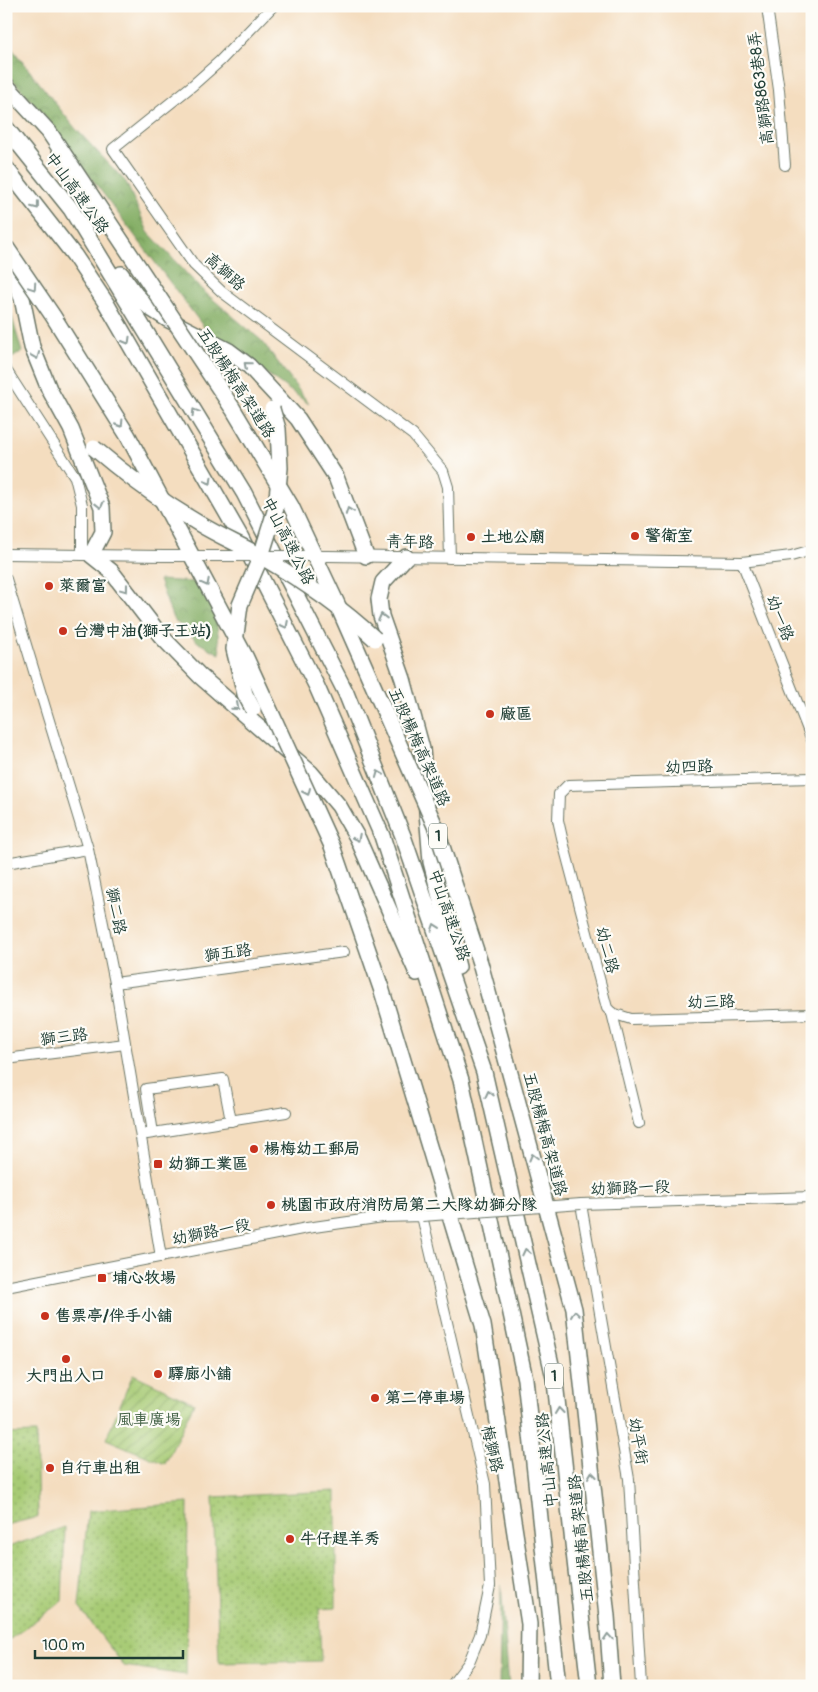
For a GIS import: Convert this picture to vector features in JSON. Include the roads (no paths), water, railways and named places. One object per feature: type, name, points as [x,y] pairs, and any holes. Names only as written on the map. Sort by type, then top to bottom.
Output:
[{"type":"highway","name":"五股楊梅高架道路","points":[[6,85],[49,132],[233,409],[291,506],[342,615],[436,828],[480,963],[574,1308],[607,1616],[612,1686]]},
{"type":"highway","name":"中山高速公路","points":[[6,128],[71,209],[244,493],[346,693],[403,836],[484,1072],[556,1382],[589,1686]]},
{"type":"highway","name":"中山高速公路","points":[[6,168],[74,255],[106,303],[240,536],[317,687],[382,836],[461,1080],[525,1380],[558,1686]]},
{"type":"highway","points":[[71,209],[136,295],[150,308],[166,319],[229,351],[249,366],[298,419],[336,477],[366,556]]},
{"type":"highway","points":[[6,247],[53,316],[132,445],[246,658],[332,846],[382,991],[483,1325],[529,1624],[528,1686]]},
{"type":"highway","points":[[6,260],[22,298],[32,347],[49,389],[71,429],[102,507],[103,532],[86,555],[111,571],[161,636],[200,676],[311,773],[339,806],[358,838],[452,1053]]},
{"type":"highway","points":[[264,382],[278,429],[280,468],[276,508],[261,556],[240,605],[234,650],[245,694],[268,736]]},
{"type":"highway","points":[[71,429],[166,503],[199,524],[261,556],[312,587],[348,613],[375,639],[403,679]]},
{"type":"highway","points":[[406,557],[383,582],[379,599],[381,616],[403,679],[422,749],[431,862],[484,1072]]},
{"type":"street","name":"高獅路","points":[[273,6],[200,79],[113,149],[194,266],[222,292],[414,435],[442,471],[448,487],[450,558]]},
{"type":"street","name":"高獅路863巷8弄","points":[[772,7],[785,165]]},
{"type":"street","points":[[6,370],[75,477],[82,505],[86,555]]},
{"type":"street","name":"青年路","points":[[7,553],[742,562],[791,556],[812,550]]},
{"type":"street","name":"幼一路","points":[[742,562],[812,740]]},
{"type":"street","name":"獅二路","points":[[6,578],[88,849],[115,983],[161,1257]]},
{"type":"street","name":"幼四路","points":[[568,785],[812,778]]},
{"type":"street","name":"幼二路","points":[[568,785],[559,794],[558,820],[607,1008],[612,1013],[639,1123]]},
{"type":"street","points":[[6,862],[88,849]]},
{"type":"street","name":"獅五路","points":[[115,983],[344,952]]},
{"type":"street","name":"幼三路","points":[[612,1013],[631,1019],[812,1014]]},
{"type":"street","name":"獅三路","points":[[6,1060],[125,1044]]},
{"type":"street","points":[[153,1133],[146,1089],[223,1079],[230,1121]]},
{"type":"street","points":[[141,1134],[286,1112]]},
{"type":"street","name":"幼獅路一段","points":[[6,1287],[307,1228],[383,1217],[422,1216],[581,1204],[812,1197]]},
{"type":"street","name":"幼平街","points":[[581,1204],[629,1479],[641,1686]]},
{"type":"street","name":"梅獅路","points":[[422,1216],[485,1484],[490,1586],[480,1635],[469,1662],[451,1686]]},
{"type":"place","name":"警衛室","points":[[635,536]]},
{"type":"place","name":"土地公廟","points":[[471,537]]},
{"type":"place","name":"萊爾富","points":[[49,586]]},
{"type":"place","name":"台灣中油(獅子王站)","points":[[63,631]]},
{"type":"place","name":"廠區","points":[[490,714]]},
{"type":"place","name":"楊梅幼工郵局","points":[[254,1149]]},
{"type":"place","name":"幼獅工業區","points":[[158,1164]]},
{"type":"place","name":"桃園市政府消防局第二大隊幼獅分隊","points":[[271,1205]]},
{"type":"place","name":"埔心牧場","points":[[102,1278]]},
{"type":"place","name":"售票亭/伴手小舖","points":[[45,1316]]},
{"type":"place","name":"大門出入口","points":[[66,1359]]},
{"type":"place","name":"驛廊小舖","points":[[158,1374]]},
{"type":"place","name":"第二停車場","points":[[375,1398]]},
{"type":"place","name":"自行車出租","points":[[50,1468]]},
{"type":"place","name":"牛仔趕羊秀","points":[[290,1539]]},
{"type":"park label","name":"風車廣場","points":[[149,1420]]}]
